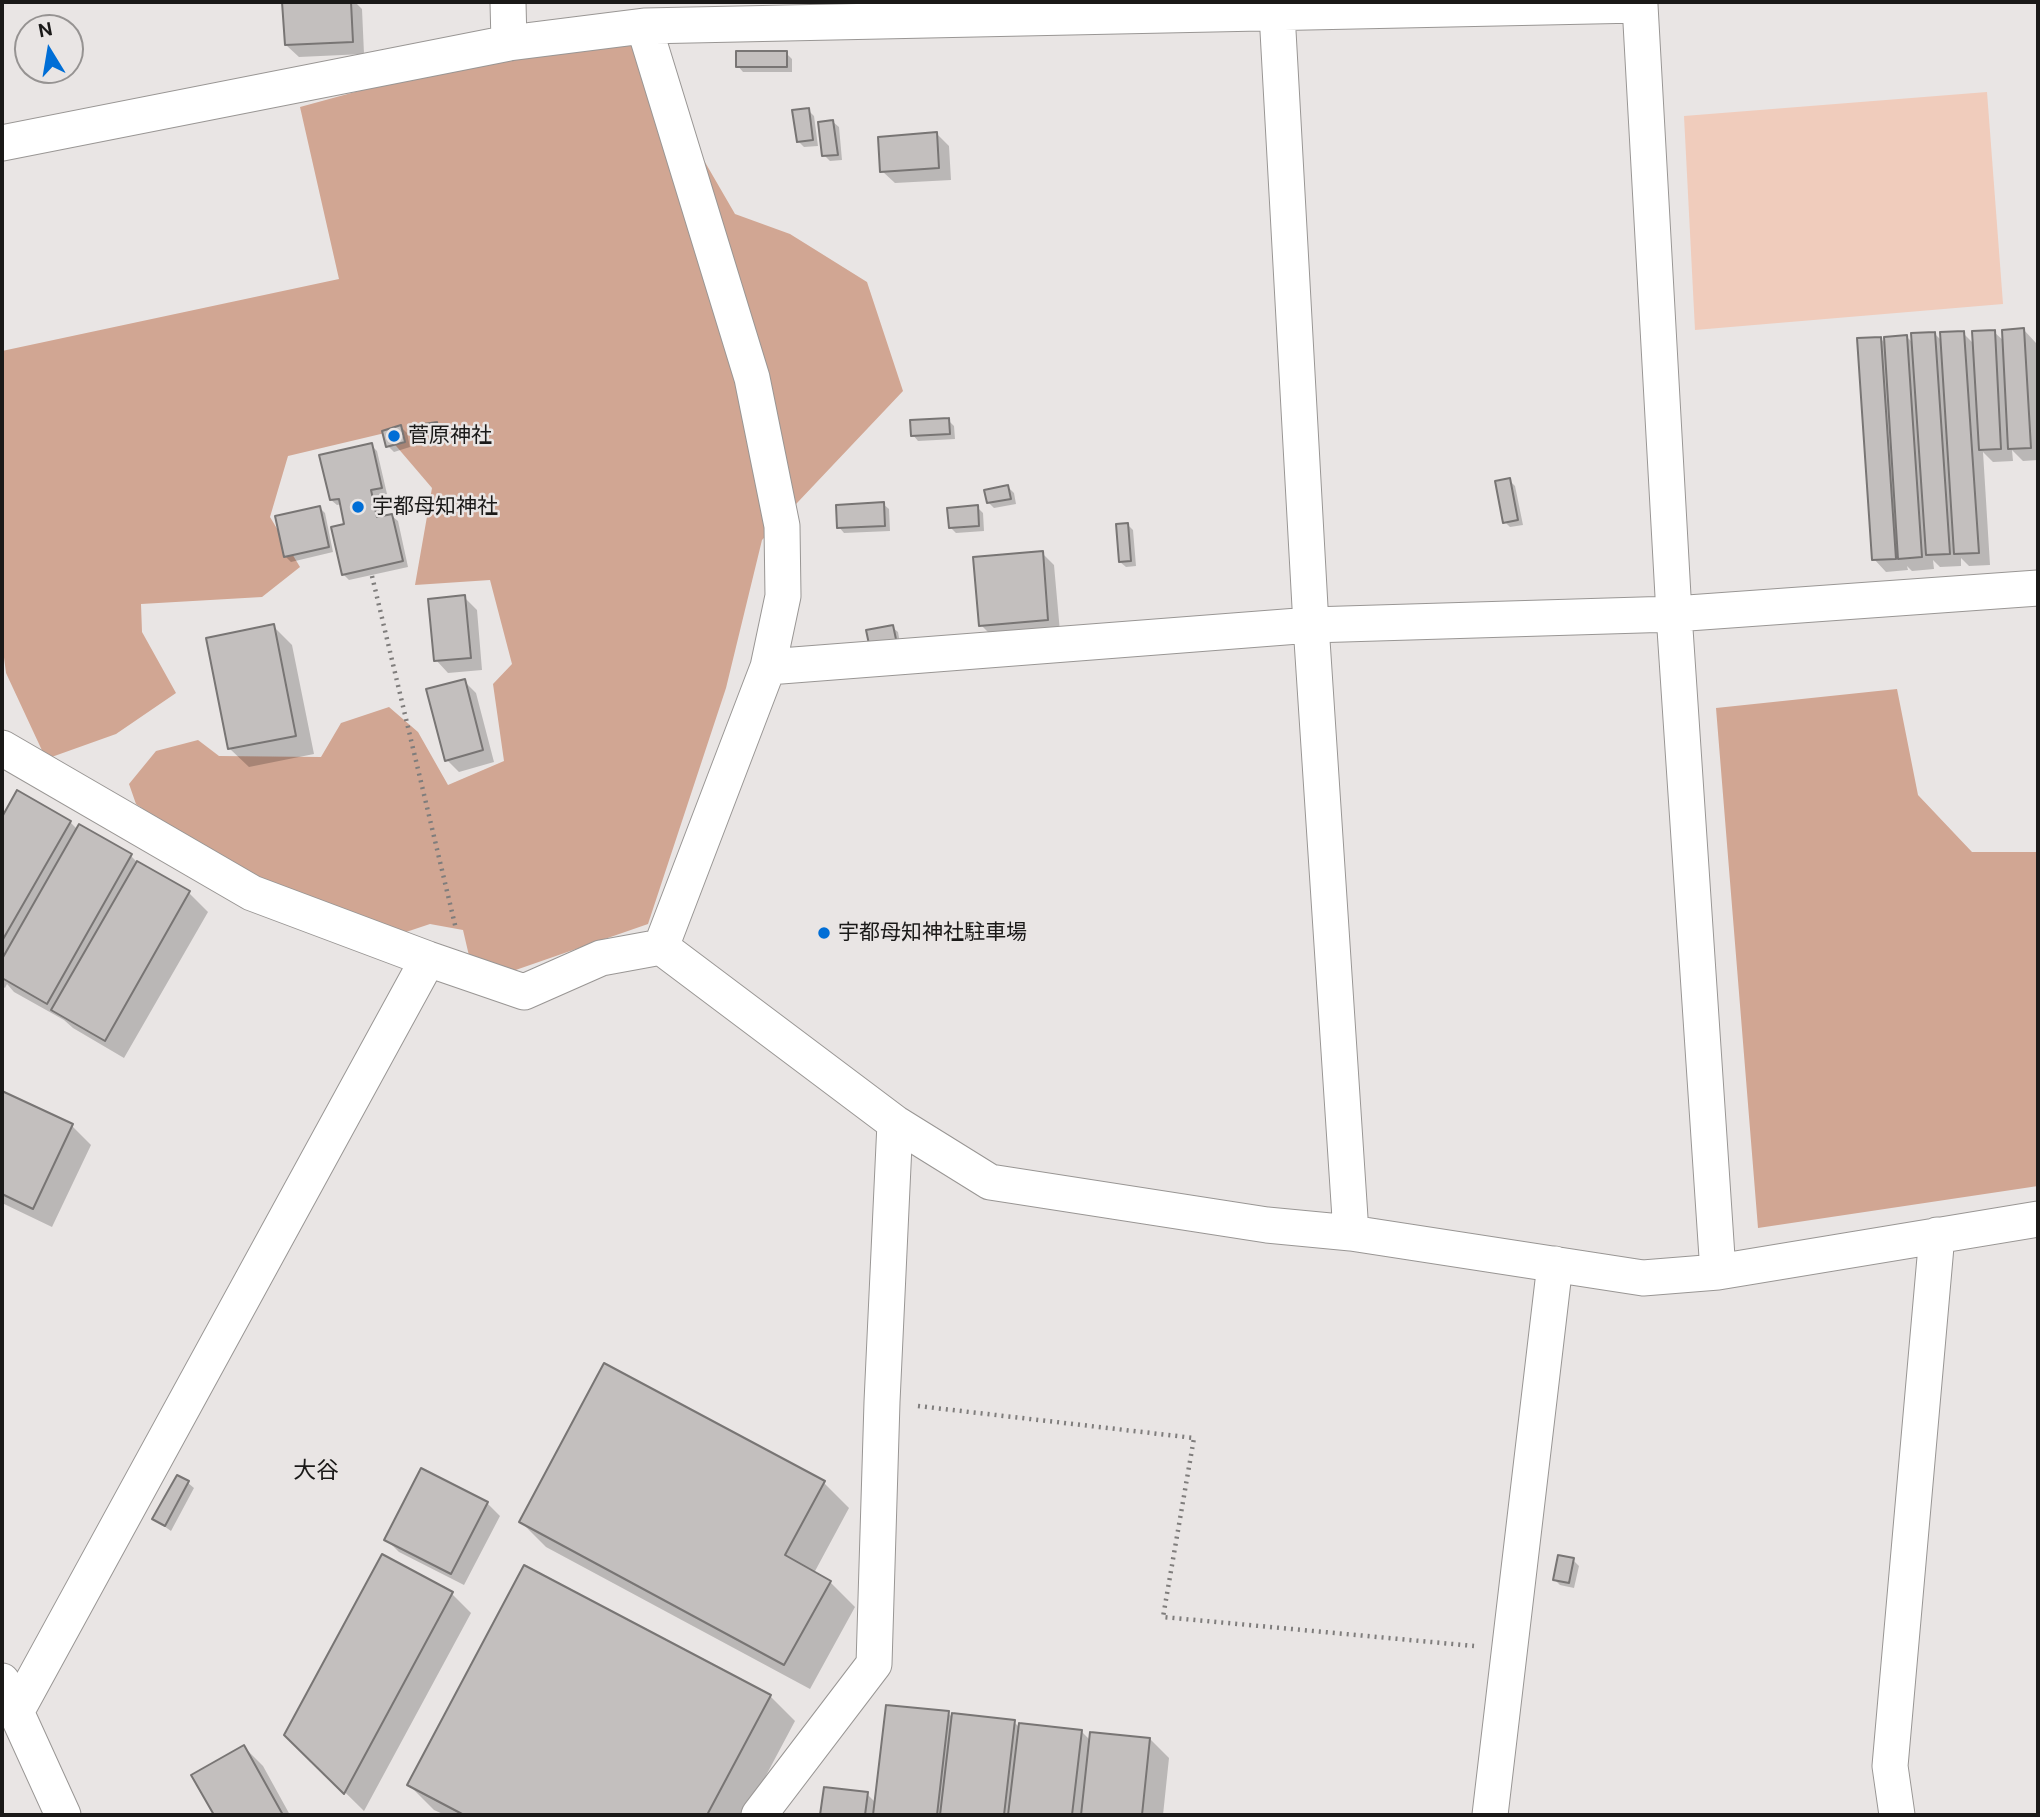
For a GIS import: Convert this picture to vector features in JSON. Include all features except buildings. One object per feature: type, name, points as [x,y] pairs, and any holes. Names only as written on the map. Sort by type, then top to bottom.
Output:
[{"type":"street","points":[[508,2],[509,43]]},
{"type":"street","points":[[2,143],[509,43],[644,26],[1278,7],[1640,5],[1674,614],[1718,1272]]},
{"type":"street","points":[[1278,7],[1311,625],[1352,1233]]},
{"type":"street","points":[[644,26],[752,378],[782,526],[783,596],[768,667],[661,947]]},
{"type":"street","points":[[768,667],[1311,625],[1674,614],[2038,587]]},
{"type":"street","points":[[2,746],[252,893],[524,992],[601,958],[661,947],[895,1123],[990,1182],[1267,1225],[1352,1233],[1643,1278],[1718,1272],[2038,1219]]},
{"type":"street","points":[[63,1815],[9,1697],[428,959]]},
{"type":"street","points":[[759,1815],[874,1664],[882,1402],[895,1123]]},
{"type":"street","points":[[1896,1815],[1890,1766],[1937,1235]]},
{"type":"street","points":[[1490,1815],[1555,1264]]},
{"type":"path","points":[[372,576],[455,921]]},
{"type":"path","points":[[882,1402],[1194,1438],[1163,1617],[1510,1649]]},
{"type":"shaded area","points":[[636,43],[735,214],[790,234],[867,282],[903,391],[762,540],[726,688],[648,924],[507,973],[470,960],[463,930],[430,924],[397,935],[219,862],[136,804],[129,784],[156,751],[198,740],[219,756],[321,757],[341,723],[389,707],[418,732],[448,785],[504,761],[493,684],[512,664],[490,580],[415,585],[432,488],[385,433],[288,456],[270,517],[300,567],[262,597],[141,604],[142,632],[176,693],[116,734],[46,759],[6,673],[2,642],[2,351],[339,279],[300,107],[487,56]]},
{"type":"shaded area","points":[[1987,92],[2003,304],[1695,330],[1684,116]]},
{"type":"shaded area","points":[[1897,689],[1918,795],[1972,852],[2038,852],[2038,1186],[1758,1228],[1716,708]]},
{"type":"place","name":"菅原神社","points":[[394,436]]},
{"type":"place","name":"宇都母知神社","points":[[358,507]]},
{"type":"place","name":"宇都母知神社駐車場","points":[[824,933]]},
{"type":"district","name":"大谷","points":[[316,1472]]}]
